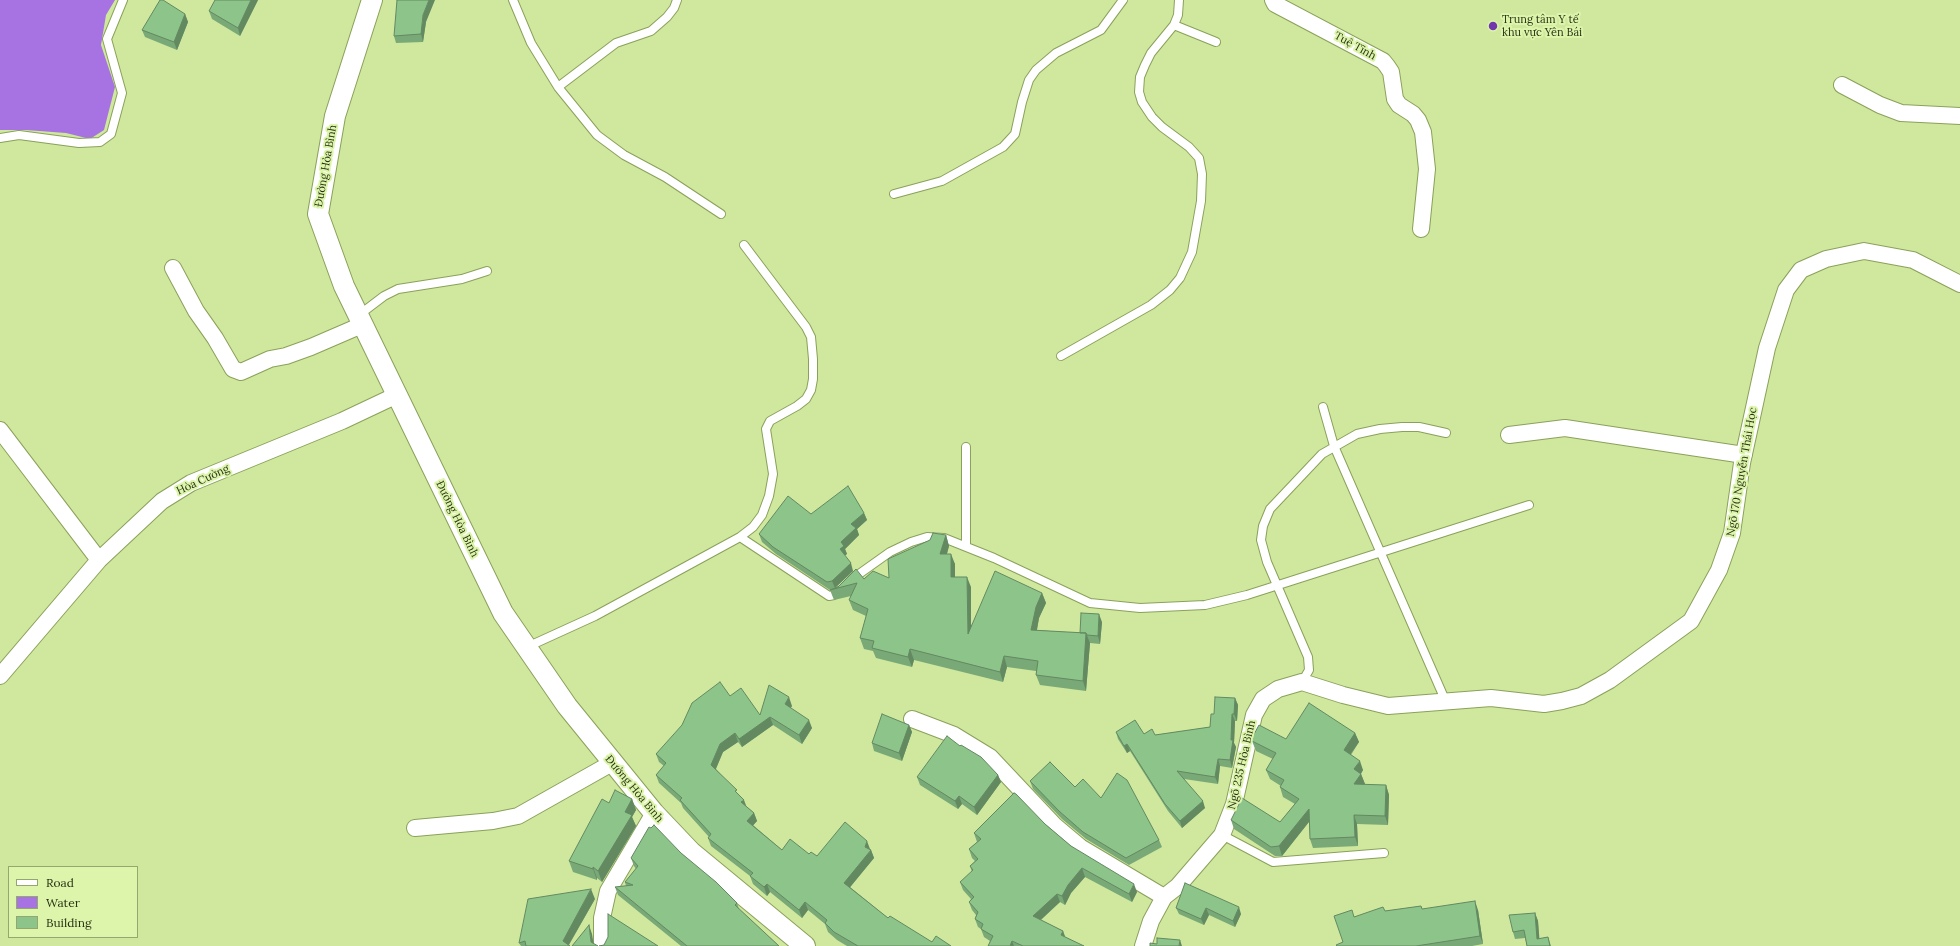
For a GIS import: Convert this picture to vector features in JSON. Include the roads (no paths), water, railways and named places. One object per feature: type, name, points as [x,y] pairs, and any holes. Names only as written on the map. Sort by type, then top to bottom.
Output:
[{"type":"street","name":"Đường Hòa Bình","points":[[372,0],[335,116],[318,214],[344,286],[503,613],[567,706],[654,813],[691,852],[805,946]]},
{"type":"street","name":"Tuệ Tĩnh","points":[[1273,0],[1275,4],[1383,61],[1391,72],[1395,99],[1399,105],[1418,120],[1423,132],[1427,169],[1420,228]]},
{"type":"street","points":[[1842,85],[1880,105],[1901,113],[1960,116]]},
{"type":"street","name":"Ngõ 170 Nguyễn Thái Học","points":[[1446,702],[1491,698],[1544,704],[1581,696],[1610,680],[1691,621],[1719,570],[1732,533],[1744,455],[1767,348],[1786,290],[1801,270],[1826,259],[1864,251],[1914,260],[1960,284]]},
{"type":"street","points":[[174,268],[196,311],[215,338],[233,368],[241,372],[270,359],[286,356],[312,347],[360,320]]},
{"type":"street","name":"Hòa Cường","points":[[0,676],[99,560],[162,501],[192,483],[342,421],[397,395]]},
{"type":"street","points":[[1510,435],[1565,428],[1744,455]]},
{"type":"street","points":[[0,430],[99,560]]},
{"type":"street","points":[[1302,682],[1343,695],[1388,706],[1446,702]]},
{"type":"street","name":"Ngõ 235 Hòa Bình","points":[[1143,946],[1151,921],[1164,897],[1178,886],[1222,835],[1234,804],[1254,715],[1263,698],[1278,689],[1302,682]]},
{"type":"street","points":[[912,719],[954,735],[990,757],[1055,826],[1080,847],[1164,897]]},
{"type":"street","points":[[415,828],[493,821],[518,816],[612,763]]},
{"type":"street","points":[[602,946],[602,918],[608,891],[654,813]]},
{"type":"lane","points":[[0,138],[19,135],[79,143],[100,142],[111,134],[122,93],[106,39],[123,0]]},
{"type":"lane","points":[[513,0],[531,43],[558,87],[597,135],[609,145],[643,166],[665,177],[721,214]]},
{"type":"lane","points":[[558,87],[616,43],[651,31],[667,17],[674,8],[677,0]]},
{"type":"lane","points":[[894,194],[942,181],[1003,147],[1015,134],[1022,102],[1029,80],[1036,70],[1056,53],[1101,30],[1122,0]]},
{"type":"lane","points":[[1061,356],[1151,305],[1170,290],[1180,278],[1192,252],[1201,201],[1202,174],[1199,158],[1189,147],[1162,127],[1152,117],[1142,102],[1139,92],[1140,77],[1148,59],[1174,25],[1178,15],[1179,0]]},
{"type":"lane","points":[[1174,25],[1216,42]]},
{"type":"lane","points":[[526,647],[595,616],[740,537],[753,527],[762,515],[769,496],[773,474],[766,429],[770,421],[797,406],[806,399],[811,390],[814,378],[811,337],[806,327],[744,245]]},
{"type":"lane","points":[[360,320],[384,296],[398,289],[462,280],[487,270]]},
{"type":"lane","points":[[1323,407],[1334,446],[1446,702]]},
{"type":"lane","points":[[1302,682],[1309,670],[1308,657],[1267,562],[1261,540],[1262,526],[1270,509],[1322,454],[1357,434],[1380,429],[1419,427],[1446,433]]},
{"type":"lane","points":[[966,447],[966,546]]},
{"type":"lane","points":[[740,537],[829,596],[838,593],[858,574],[890,552],[911,542],[927,537],[938,538],[966,546],[1090,603],[1140,608],[1204,605],[1247,595],[1529,506]]},
{"type":"lane","points":[[1222,835],[1273,862],[1384,853]]},
{"type":"water","points":[[0,0],[115,0],[106,15],[101,45],[115,87],[104,130],[90,139],[66,133],[0,130]]},
{"type":"place","name":"Trung tâm Y tế khu vực Yên Bái","points":[[1493,26]]}]
